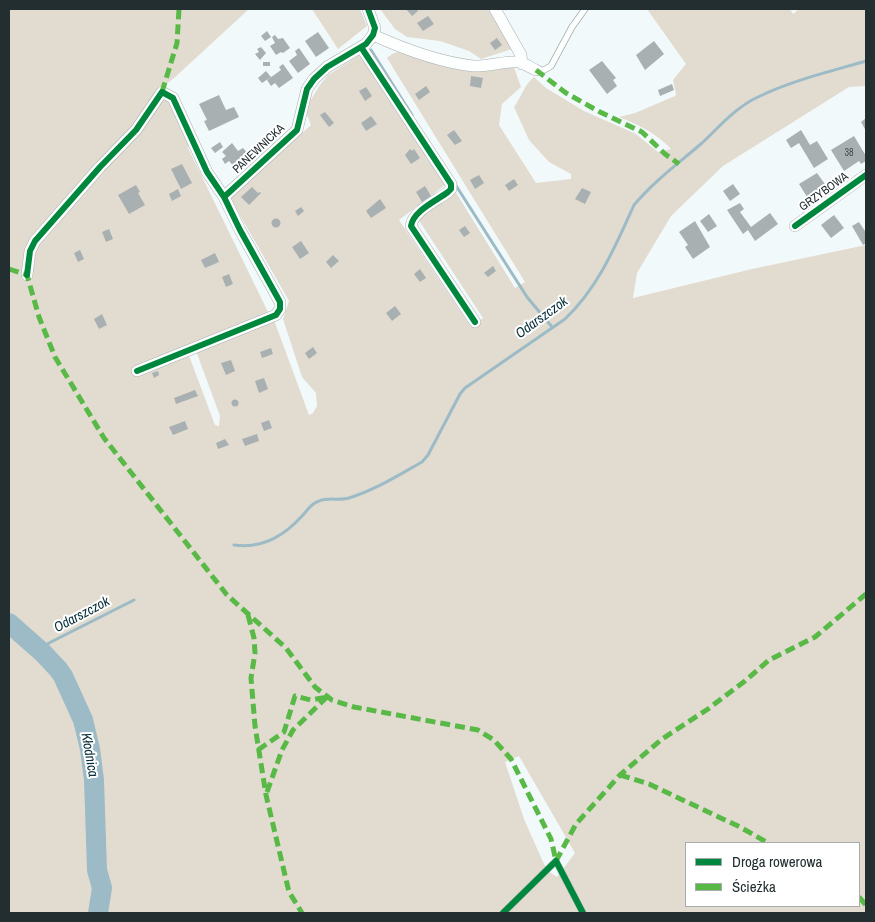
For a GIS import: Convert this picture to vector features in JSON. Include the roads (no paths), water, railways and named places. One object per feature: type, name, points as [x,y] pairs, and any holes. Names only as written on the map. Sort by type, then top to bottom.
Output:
[{"type":"street","points":[[368,9],[375,28],[373,35],[412,51],[473,66],[488,66],[517,61],[536,70]]},
{"type":"street","points":[[495,9],[521,55],[522,64]]},
{"type":"street","name":"PANEWNICKA","points":[[224,197],[296,130],[307,89],[314,79],[326,68],[366,44],[373,35]]},
{"type":"street","points":[[361,47],[451,184],[448,192],[416,214],[411,226],[475,322]]},
{"type":"street","points":[[28,275],[30,251],[35,241],[59,216],[100,167],[136,130],[162,92],[173,98],[208,172],[224,197],[280,302],[280,309],[276,315],[137,371]]},
{"type":"street","name":"GRZYBOWA","points":[[795,226],[866,175]]},
{"type":"lane","points":[[536,70],[544,70],[551,66],[572,27],[586,9]]},
{"type":"lane","points":[[503,913],[556,861],[583,913]]},
{"type":"waterway","points":[[371,50],[412,115]]},
{"type":"waterway","name":"Odarszczok","points":[[234,545],[253,545],[271,540],[288,530],[316,502],[326,499],[345,499],[359,495],[422,462],[428,455],[465,388],[565,319],[577,307],[597,280],[634,205],[658,180],[750,101],[797,81],[866,61]]},
{"type":"waterway","points":[[455,184],[527,297],[552,327]]},
{"type":"waterway","name":"Odarszczok","points":[[40,650],[49,643],[134,600]]},
{"type":"waterway","name":"Kłodnica","points":[[9,623],[58,669],[83,720],[90,749],[94,780],[97,870],[102,888],[98,913]]}]
